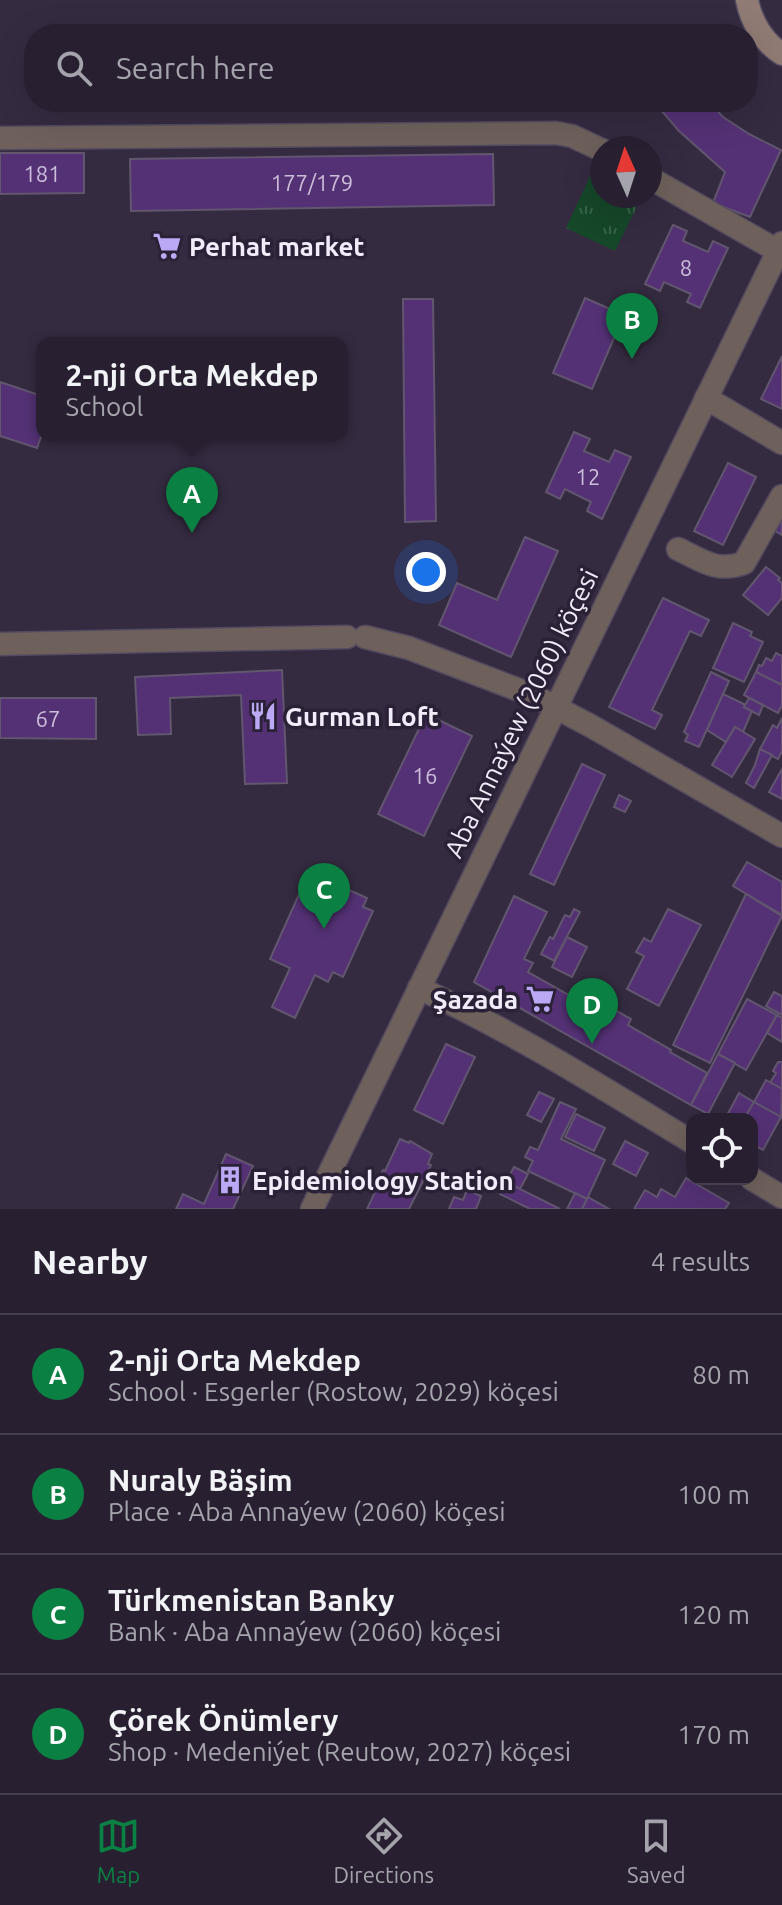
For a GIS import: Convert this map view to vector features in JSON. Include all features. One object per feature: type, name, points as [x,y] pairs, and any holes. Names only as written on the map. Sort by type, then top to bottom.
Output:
[{"type":"main road","points":[[742,4],[754,24]]},
{"type":"main road","points":[[758,30],[782,54]]},
{"type":"street","points":[[0,138],[556,133],[590,144]]},
{"type":"street","points":[[662,184],[780,247]]},
{"type":"street","name":"Aba Annaýew (2060) köçesi","points":[[312,1209],[780,247]]},
{"type":"street","points":[[706,398],[782,443]]},
{"type":"street","points":[[678,549],[712,566],[732,568],[744,563],[782,496]]},
{"type":"street","points":[[0,644],[356,637],[409,648],[532,695],[782,836]]},
{"type":"street","points":[[419,988],[548,1044],[686,1138]]},
{"type":"street","points":[[758,1183],[782,1197]]},
{"type":"green space","points":[[590,176],[590,208],[636,208],[615,251],[566,228]]},
{"type":"building","points":[[663,112],[718,112],[749,134],[781,150],[750,217],[713,203],[725,172]]},
{"type":"building","points":[[0,153],[84,153],[84,193],[0,194]]},
{"type":"building","points":[[493,154],[494,205],[131,211],[130,159]]},
{"type":"building","points":[[673,225],[687,231],[683,241],[708,252],[713,241],[728,248],[700,308],[687,302],[691,294],[664,282],[660,291],[645,284]]},
{"type":"building","points":[[585,298],[624,315],[592,389],[553,373]]},
{"type":"building","points":[[403,299],[433,299],[436,521],[405,522]]},
{"type":"building","points":[[782,356],[782,409],[761,399]]},
{"type":"building","points":[[0,382],[36,394],[36,441],[40,441],[37,448],[0,436]]},
{"type":"building","points":[[574,432],[590,439],[584,451],[609,462],[615,450],[631,457],[602,519],[587,511],[591,502],[565,489],[560,499],[546,492]]},
{"type":"building","points":[[728,463],[756,477],[723,545],[694,531]]},
{"type":"building","points":[[782,519],[782,535],[775,531]]},
{"type":"building","points":[[525,537],[558,551],[511,657],[439,625],[457,583],[497,600]]},
{"type":"building","points":[[766,567],[782,583],[782,598],[768,615],[743,595]]},
{"type":"building","points":[[663,598],[709,620],[701,636],[690,631],[652,710],[662,715],[655,729],[609,707]]},
{"type":"building","points":[[733,623],[752,632],[750,636],[763,642],[744,682],[713,668]]},
{"type":"building","points":[[776,653],[782,656],[782,685],[756,672],[766,658],[772,661]]},
{"type":"building","name":"Gurman Loft","points":[[282,670],[287,783],[245,784],[241,695],[170,698],[171,734],[138,735],[135,677]]},
{"type":"building","points":[[711,672],[729,681],[699,747],[685,741],[688,735],[684,732]]},
{"type":"building","points":[[756,672],[782,685],[782,705],[778,713],[744,695]]},
{"type":"building","points":[[723,694],[752,711],[743,732],[735,727],[726,742],[707,730]]},
{"type":"building","points":[[0,698],[96,698],[96,739],[0,738]]},
{"type":"building","points":[[749,698],[763,705],[759,715],[744,707]]},
{"type":"building","points":[[426,714],[472,736],[424,836],[378,814]]},
{"type":"building","points":[[782,718],[782,751],[778,759],[760,749],[773,725],[777,728]]},
{"type":"building","points":[[735,727],[755,739],[732,777],[712,765]]},
{"type":"building","points":[[760,749],[772,755],[754,788],[746,783]]},
{"type":"building","points":[[582,764],[605,775],[554,885],[530,874]]},
{"type":"building","points":[[782,769],[782,799],[769,792]]},
{"type":"building","points":[[619,795],[631,801],[625,812],[614,807]]},
{"type":"building","points":[[747,862],[782,882],[782,915],[733,886]]},
{"type":"building","points":[[309,872],[367,898],[363,907],[373,911],[343,977],[333,972],[328,982],[315,975],[295,1018],[272,1007],[290,968],[270,959]]},
{"type":"building","points":[[746,894],[782,916],[710,1063],[673,1045]]},
{"type":"building","name":"Şazada","points":[[514,896],[547,912],[524,959],[533,963],[528,972],[583,1003],[588,995],[631,1019],[628,1025],[707,1073],[691,1105],[474,982]]},
{"type":"building","points":[[574,909],[580,912],[554,961],[541,954],[565,915],[570,917]]},
{"type":"building","points":[[668,909],[701,925],[659,1006],[627,989],[644,956],[636,952],[644,938],[651,942]]},
{"type":"building","points":[[567,937],[587,947],[572,977],[552,967]]},
{"type":"building","points":[[774,992],[782,996],[782,1015],[766,1006]]},
{"type":"building","points":[[747,999],[777,1015],[746,1070],[718,1054]]},
{"type":"building","points":[[777,1015],[782,1018],[782,1042],[767,1033]]},
{"type":"building","points":[[446,1044],[475,1057],[443,1124],[414,1110]]},
{"type":"building","points":[[718,1054],[735,1063],[709,1113],[691,1105]]},
{"type":"building","points":[[778,1062],[782,1062],[782,1089],[770,1083]]},
{"type":"building","points":[[766,1080],[782,1089],[781,1117],[754,1102]]},
{"type":"building","points":[[539,1092],[554,1099],[541,1122],[527,1115]]},
{"type":"building","points":[[739,1093],[754,1102],[748,1113],[728,1113]]},
{"type":"building","points":[[560,1102],[576,1109],[561,1139],[605,1160],[587,1199],[528,1171],[533,1161],[525,1157],[530,1147],[538,1150]]},
{"type":"building","points":[[754,1102],[781,1117],[763,1150],[758,1147],[758,1113],[748,1113]]},
{"type":"building","points":[[576,1114],[605,1128],[594,1151],[565,1137]]},
{"type":"building","points":[[400,1139],[410,1141],[432,1154],[428,1164],[431,1165],[409,1209],[367,1209],[378,1186],[375,1186]]},
{"type":"building","points":[[625,1141],[648,1153],[636,1176],[613,1164]]},
{"type":"building","name":"Epidemiology Station","points":[[226,1154],[253,1166],[233,1209],[176,1209],[183,1194],[204,1204]]},
{"type":"building","points":[[514,1167],[528,1174],[520,1189],[506,1182]]},
{"type":"building","points":[[686,1178],[686,1185],[698,1185],[729,1203],[725,1209],[634,1209],[645,1190],[657,1197],[661,1189],[675,1197]]},
{"type":"building","points":[[506,1182],[560,1209],[530,1209],[500,1194]]},
{"type":"building","points":[[467,1190],[481,1196],[476,1209],[449,1209],[454,1197],[463,1200]]},
{"type":"building","points":[[575,1193],[587,1199],[582,1209],[567,1209]]},
{"type":"building","points":[[588,1197],[609,1209],[582,1209]]},
{"type":"place","name":"Perhat market","points":[[167,246]]},
{"type":"place","name":"Nuraly Bäşim","points":[[632,359]]},
{"type":"place","name":"2-nji Orta Mekdep","points":[[192,533]]},
{"type":"place","name":"Gurman Loft","points":[[263,716]]},
{"type":"place","name":"Türkmenistan Banky","points":[[324,929]]},
{"type":"place","name":"Şazada","points":[[540,999]]},
{"type":"place","name":"Çörek Önümlery","points":[[592,1044]]},
{"type":"place","name":"Epidemiology Station","points":[[230,1180]]}]
